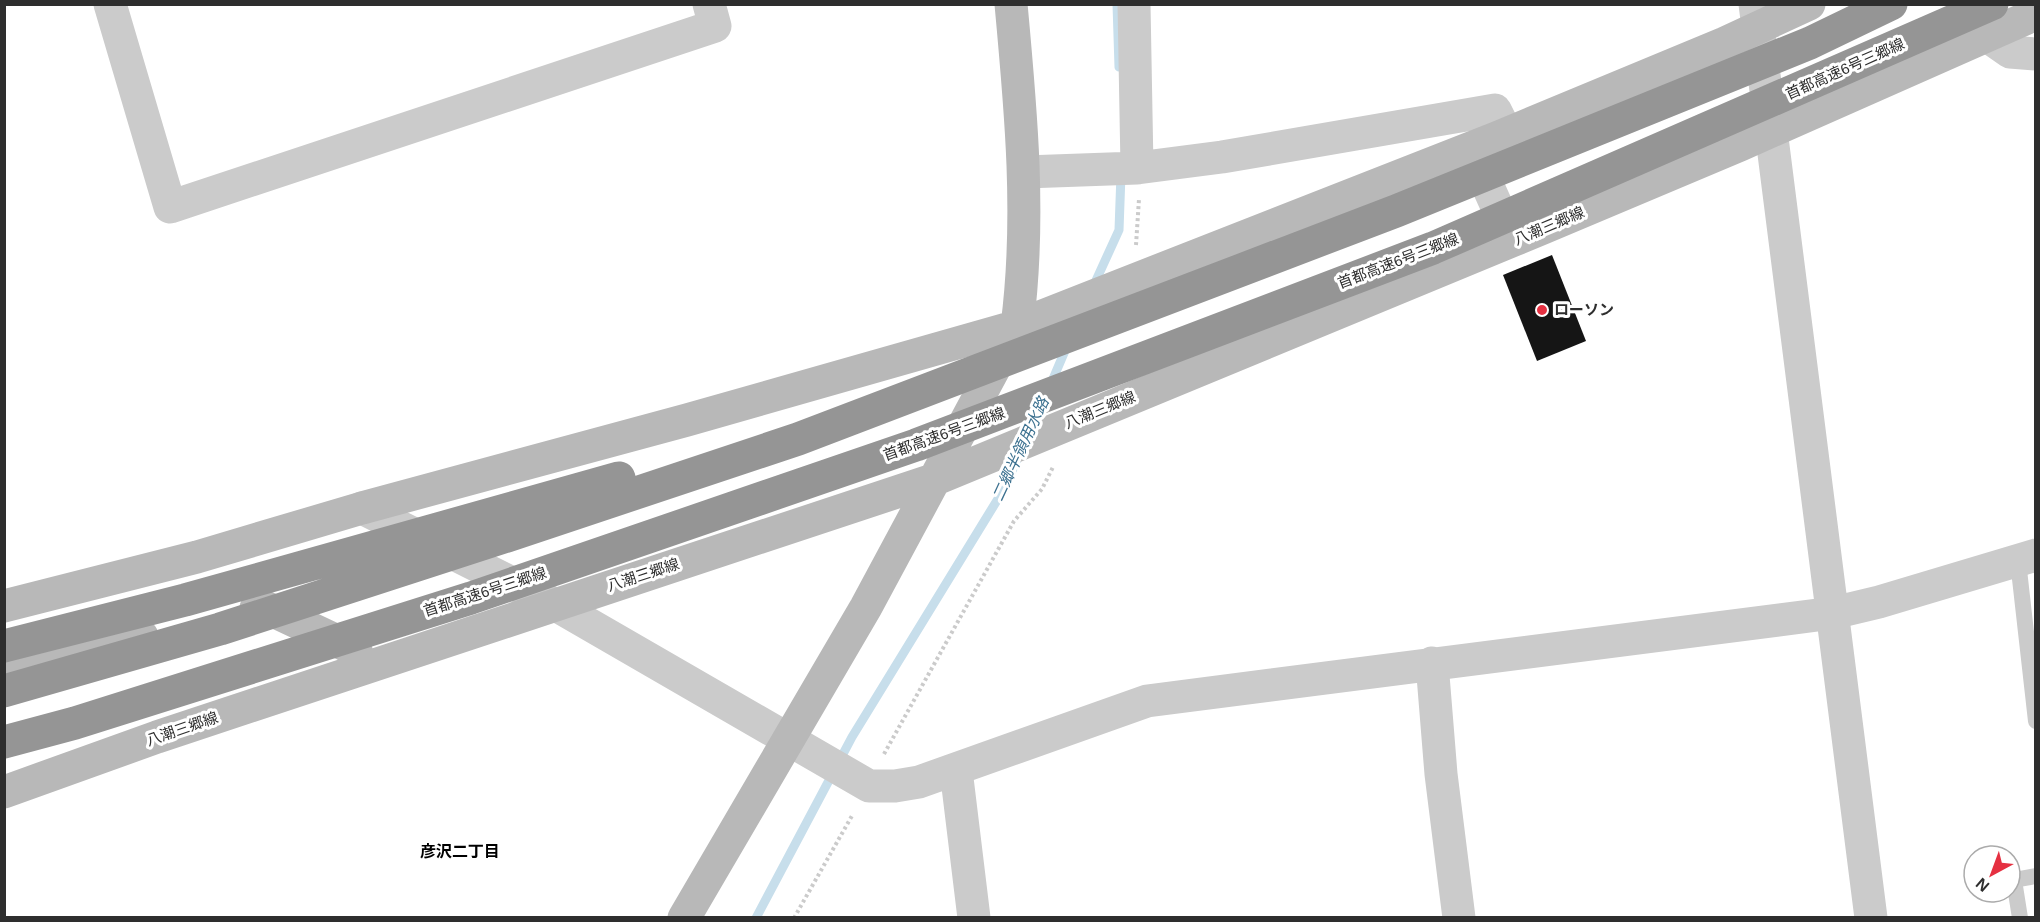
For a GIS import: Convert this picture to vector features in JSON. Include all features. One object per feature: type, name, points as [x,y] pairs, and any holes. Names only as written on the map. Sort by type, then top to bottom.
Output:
[{"type":"highway","points":[[4,690],[220,629],[798,439],[1385,215],[1799,47],[1891,4]]},
{"type":"highway","name":"首都高速6号三郷線","points":[[4,742],[75,723],[471,598],[916,445],[1433,248],[1992,4]]},
{"type":"highway","points":[[4,646],[185,600],[604,481],[798,439]]},
{"type":"main road","points":[[684,918],[866,607],[1017,326],[1023,282],[1025,172],[1011,4]]},
{"type":"main road","points":[[4,606],[196,557],[362,508],[687,420],[1017,326],[1501,136],[1756,16],[1809,4]]},
{"type":"main road","name":"八潮三郷線","points":[[4,792],[157,736],[936,479],[1543,228],[2036,14]]},
{"type":"main road","points":[[4,671],[145,635],[229,609],[265,607],[383,662]]},
{"type":"street","points":[[110,4],[170,207],[715,26],[709,4]]},
{"type":"street","points":[[1134,4],[1137,168]]},
{"type":"street","points":[[1971,4],[1987,36],[2010,52],[2036,54]]},
{"type":"street","points":[[1756,16],[1871,918]]},
{"type":"street","points":[[1025,172],[1137,168],[1222,157],[1495,110],[1501,136],[1485,153],[1481,171],[1503,220],[1520,227],[1543,228]]},
{"type":"street","points":[[362,508],[554,604],[869,786],[896,786],[919,782],[1147,701],[1833,612],[1879,602],[2027,558]]},
{"type":"street","points":[[1432,663],[1441,774],[1459,918]]},
{"type":"street","points":[[956,770],[974,918]]},
{"type":"lane","points":[[2027,558],[2036,720]]},
{"type":"lane","points":[[2020,918],[2014,880],[2036,876]]},
{"type":"path","points":[[1136,254],[1139,195],[1137,168]]},
{"type":"path","points":[[794,918],[1014,521],[1042,489],[1076,420]]},
{"type":"building","points":[[1552,255],[1586,341],[1537,361],[1503,275]]},
{"type":"waterway","name":"二郷半領用水路","points":[[1117,4],[1119,67]]},
{"type":"waterway","name":"二郷半領用水路","points":[[1093,287],[1119,230],[1121,174]]},
{"type":"waterway","name":"二郷半領用水路","points":[[1050,386],[1067,346]]},
{"type":"waterway","name":"二郷半領用水路","points":[[756,918],[852,737],[1004,489],[1020,453]]},
{"type":"place","name":"ローソン","points":[[1542,310]]},
{"type":"district","name":"彦沢二丁目","points":[[460,851]]}]
